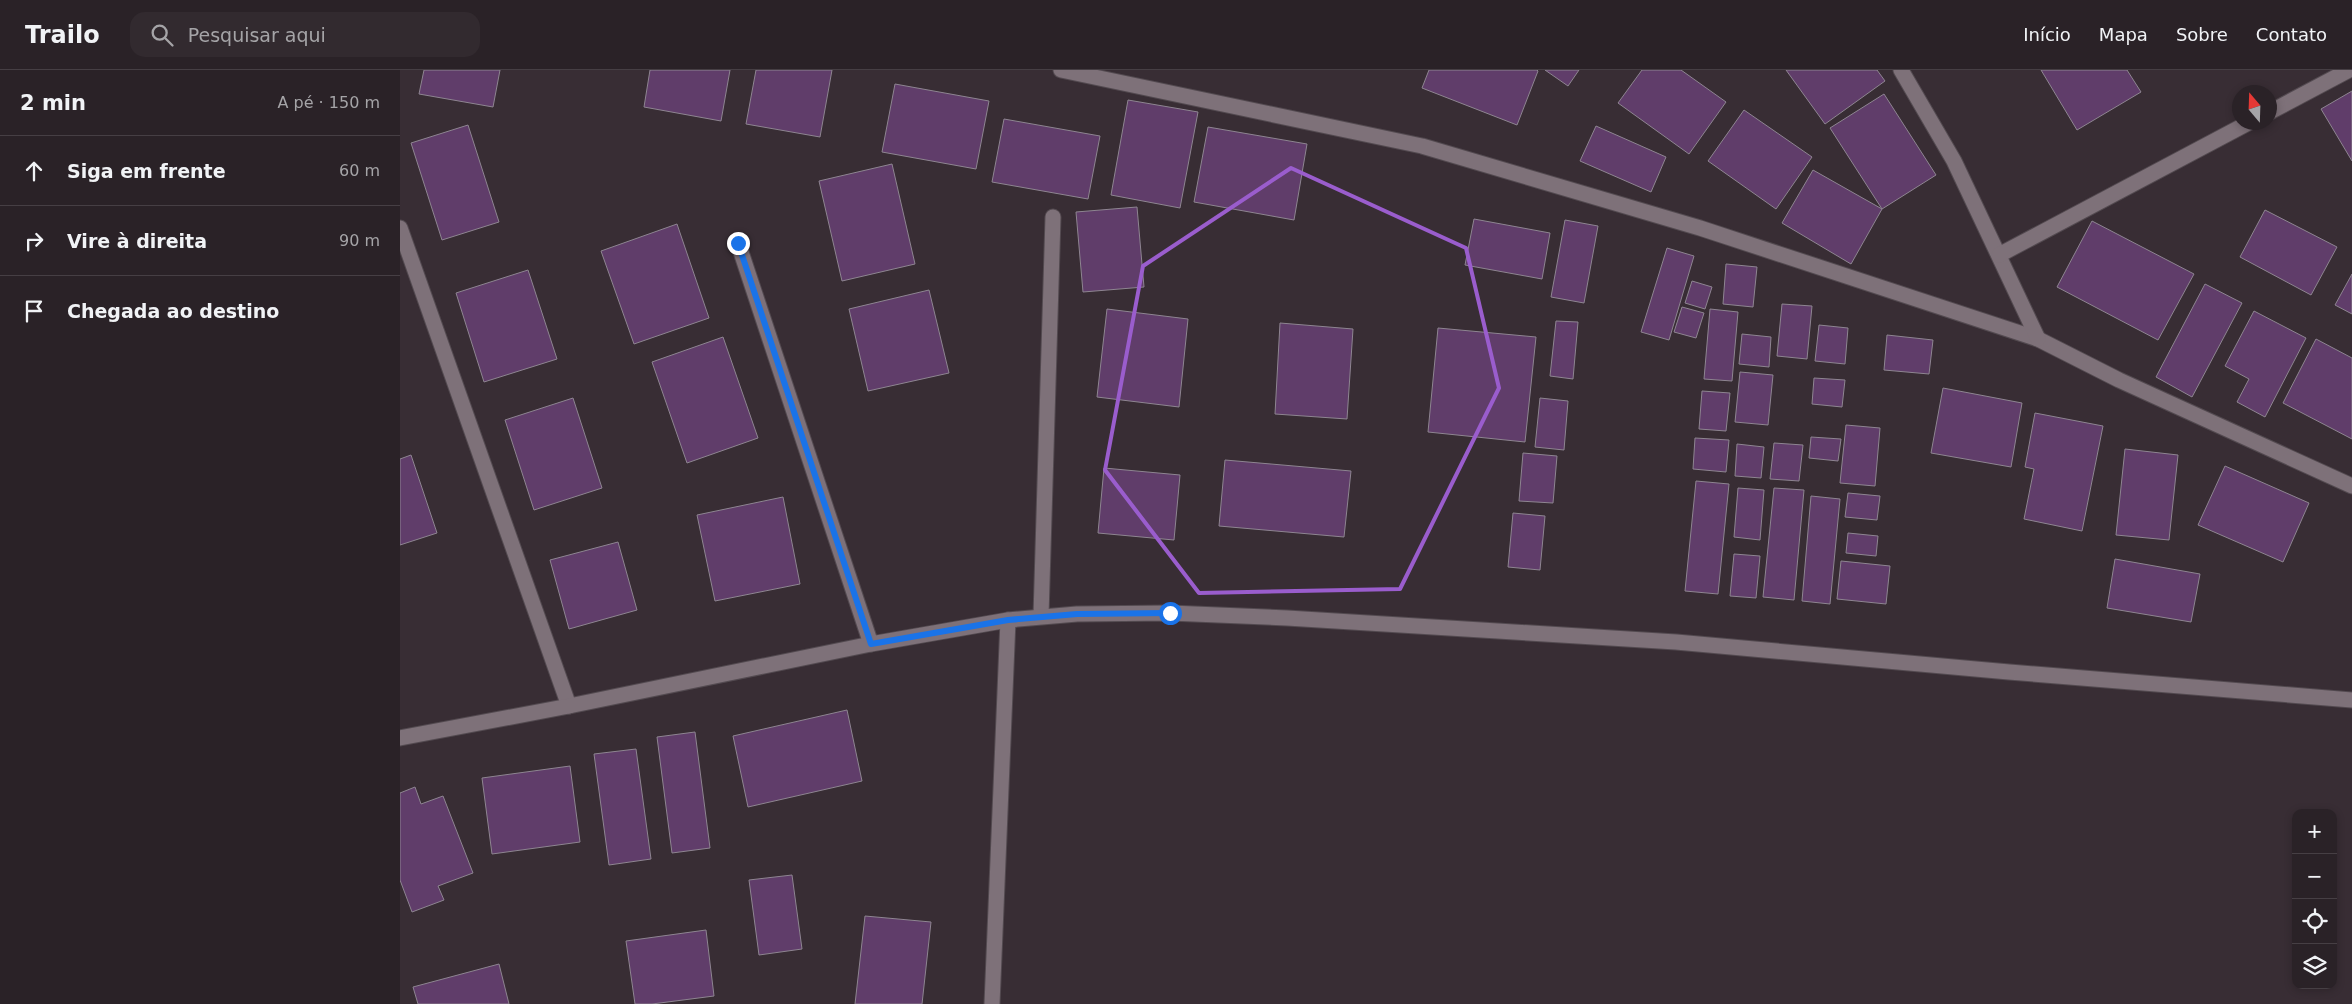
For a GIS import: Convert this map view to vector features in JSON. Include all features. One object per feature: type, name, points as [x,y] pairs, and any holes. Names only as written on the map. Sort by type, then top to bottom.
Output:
[{"type":"street","points":[[1061,70],[1422,146],[1700,228],[2038,339],[2118,380],[2352,486]]},
{"type":"street","points":[[1901,70],[1954,161],[2038,339]]},
{"type":"street","points":[[2277,108],[2349,70]]},
{"type":"street","points":[[1999,256],[2235,130]]},
{"type":"street","points":[[1040,616],[1052,217]]},
{"type":"street","points":[[400,228],[569,706]]},
{"type":"street","points":[[738,243],[871,644]]},
{"type":"street","points":[[400,738],[569,706],[871,644],[1008,620],[1040,616],[1170,613],[1287,618],[1676,642],[2352,700]]},
{"type":"street","points":[[992,1004],[1008,620]]},
{"type":"highlighted area","points":[[1291,168],[1466,248],[1499,388],[1400,589],[1199,593],[1105,470],[1143,266]]},
{"type":"building","points":[[424,70],[500,70],[493,107],[419,94]]},
{"type":"building","points":[[650,70],[730,70],[721,121],[644,107]]},
{"type":"building","points":[[756,70],[832,70],[820,137],[746,124]]},
{"type":"building","points":[[1429,70],[1538,71],[1517,125],[1422,88]]},
{"type":"building","points":[[1545,70],[1579,70],[1568,86]]},
{"type":"building","points":[[1642,70],[1681,70],[1726,102],[1689,154],[1618,103]]},
{"type":"building","points":[[1786,70],[1877,70],[1885,81],[1825,124]]},
{"type":"building","points":[[2041,70],[2127,70],[2141,92],[2077,130]]},
{"type":"building","points":[[895,84],[989,101],[976,169],[882,152]]},
{"type":"building","points":[[2352,91],[2352,161],[2321,109]]},
{"type":"building","points":[[1884,94],[1936,175],[1882,209],[1830,128]]},
{"type":"building","points":[[1128,100],[1198,112],[1180,208],[1111,195]]},
{"type":"building","points":[[1744,110],[1812,157],[1776,209],[1708,161]]},
{"type":"building","points":[[1004,119],[1100,136],[1088,199],[992,182]]},
{"type":"building","points":[[468,125],[499,222],[442,240],[411,143]]},
{"type":"building","points":[[1596,126],[1666,157],[1651,192],[1580,161]]},
{"type":"building","points":[[1208,127],[1307,144],[1294,220],[1194,202]]},
{"type":"building","points":[[892,164],[915,264],[842,281],[819,181]]},
{"type":"building","points":[[1813,170],[1882,209],[1851,264],[1782,223]]},
{"type":"building","points":[[1137,207],[1144,287],[1083,292],[1076,212]]},
{"type":"building","points":[[2265,210],[2337,247],[2311,295],[2240,257]]},
{"type":"building","points":[[1474,219],[1550,233],[1542,279],[1465,265]]},
{"type":"building","points":[[1565,220],[1598,226],[1584,303],[1551,297]]},
{"type":"building","points":[[2092,221],[2194,274],[2158,340],[2057,287]]},
{"type":"building","points":[[677,224],[709,318],[634,344],[601,251]]},
{"type":"building","points":[[1667,248],[1694,256],[1669,340],[1641,332]]},
{"type":"building","points":[[1726,264],[1757,267],[1753,307],[1723,304]]},
{"type":"building","points":[[528,270],[557,359],[484,382],[456,293]]},
{"type":"building","points":[[2352,274],[2352,314],[2335,305]]},
{"type":"building","points":[[1692,281],[1712,287],[1705,309],[1685,303]]},
{"type":"building","points":[[2205,284],[2242,303],[2192,397],[2156,377]]},
{"type":"building","points":[[929,290],[949,373],[868,391],[849,309]]},
{"type":"building","points":[[1782,304],[1812,306],[1807,359],[1777,356]]},
{"type":"building","points":[[1682,307],[1704,313],[1696,338],[1674,332]]},
{"type":"building","points":[[1107,309],[1188,319],[1179,407],[1097,397]]},
{"type":"building","points":[[1710,309],[1738,312],[1732,381],[1704,379]]},
{"type":"building","points":[[2254,311],[2306,338],[2265,417],[2237,402],[2249,379],[2225,366]]},
{"type":"building","points":[[1556,321],[1578,322],[1573,379],[1550,376]]},
{"type":"building","points":[[1280,323],[1353,329],[1347,419],[1275,414]]},
{"type":"building","points":[[1819,325],[1848,328],[1845,364],[1815,361]]},
{"type":"building","points":[[1438,328],[1536,337],[1525,442],[1428,432]]},
{"type":"building","points":[[1742,334],[1771,337],[1769,367],[1739,364]]},
{"type":"building","points":[[1887,335],[1933,340],[1929,374],[1884,370]]},
{"type":"building","points":[[723,337],[758,438],[687,463],[652,362]]},
{"type":"building","points":[[2316,339],[2352,358],[2352,439],[2283,403]]},
{"type":"building","points":[[1740,372],[1773,375],[1768,425],[1735,422]]},
{"type":"building","points":[[1814,378],[1845,380],[1842,407],[1812,404]]},
{"type":"building","points":[[1943,388],[2022,403],[2011,467],[1931,453]]},
{"type":"building","points":[[1702,391],[1730,393],[1726,431],[1699,429]]},
{"type":"building","points":[[573,398],[602,488],[534,510],[505,420]]},
{"type":"building","points":[[1540,398],[1568,401],[1564,450],[1535,447]]},
{"type":"building","points":[[2035,413],[2103,426],[2082,531],[2024,519],[2034,469],[2025,467]]},
{"type":"building","points":[[1846,425],[1880,428],[1875,486],[1840,483]]},
{"type":"building","points":[[1811,437],[1841,439],[1838,461],[1809,458]]},
{"type":"building","points":[[1695,438],[1729,440],[1726,472],[1693,469]]},
{"type":"building","points":[[1774,443],[1803,445],[1799,481],[1770,479]]},
{"type":"building","points":[[1737,444],[1764,447],[1761,478],[1735,476]]},
{"type":"building","points":[[2125,449],[2178,455],[2169,540],[2116,535]]},
{"type":"building","points":[[1523,453],[1557,456],[1553,503],[1519,501]]},
{"type":"building","points":[[411,455],[437,533],[400,545],[400,459]]},
{"type":"building","points":[[1225,460],[1351,471],[1344,537],[1219,526]]},
{"type":"building","points":[[2225,466],[2309,503],[2283,562],[2198,525]]},
{"type":"building","points":[[1104,468],[1180,475],[1174,540],[1098,533]]},
{"type":"building","points":[[1696,481],[1729,484],[1718,594],[1685,591]]},
{"type":"building","points":[[1738,488],[1764,490],[1760,540],[1734,537]]},
{"type":"building","points":[[1774,488],[1804,490],[1794,600],[1763,597]]},
{"type":"building","points":[[1848,493],[1880,496],[1877,520],[1845,517]]},
{"type":"building","points":[[1811,496],[1840,499],[1830,604],[1802,601]]},
{"type":"building","points":[[783,497],[800,584],[715,601],[697,515]]},
{"type":"building","points":[[1513,513],[1545,516],[1540,570],[1508,567]]},
{"type":"building","points":[[1848,533],[1878,536],[1876,556],[1846,553]]},
{"type":"building","points":[[618,542],[637,610],[569,629],[550,560]]},
{"type":"building","points":[[1734,554],[1760,556],[1756,598],[1730,596]]},
{"type":"building","points":[[2115,559],[2200,574],[2191,622],[2107,608]]},
{"type":"building","points":[[1841,561],[1890,566],[1886,604],[1837,599]]},
{"type":"building","points":[[847,710],[862,781],[748,807],[733,736]]},
{"type":"building","points":[[695,732],[710,848],[672,853],[657,737]]},
{"type":"building","points":[[636,749],[651,859],[609,865],[594,754]]},
{"type":"building","points":[[570,766],[580,842],[492,854],[482,778]]},
{"type":"building","points":[[415,787],[421,804],[443,796],[473,873],[438,886],[444,900],[412,912],[400,880],[400,793]]},
{"type":"building","points":[[792,875],[802,949],[759,955],[749,880]]},
{"type":"building","points":[[865,916],[931,922],[922,1004],[855,1004]]},
{"type":"building","points":[[706,930],[714,996],[652,1004],[635,1004],[626,941]]},
{"type":"building","points":[[499,964],[509,1004],[418,1004],[413,987]]},
{"type":"route","points":[[738,243],[871,644],[1040,616],[1170,613]]}]
